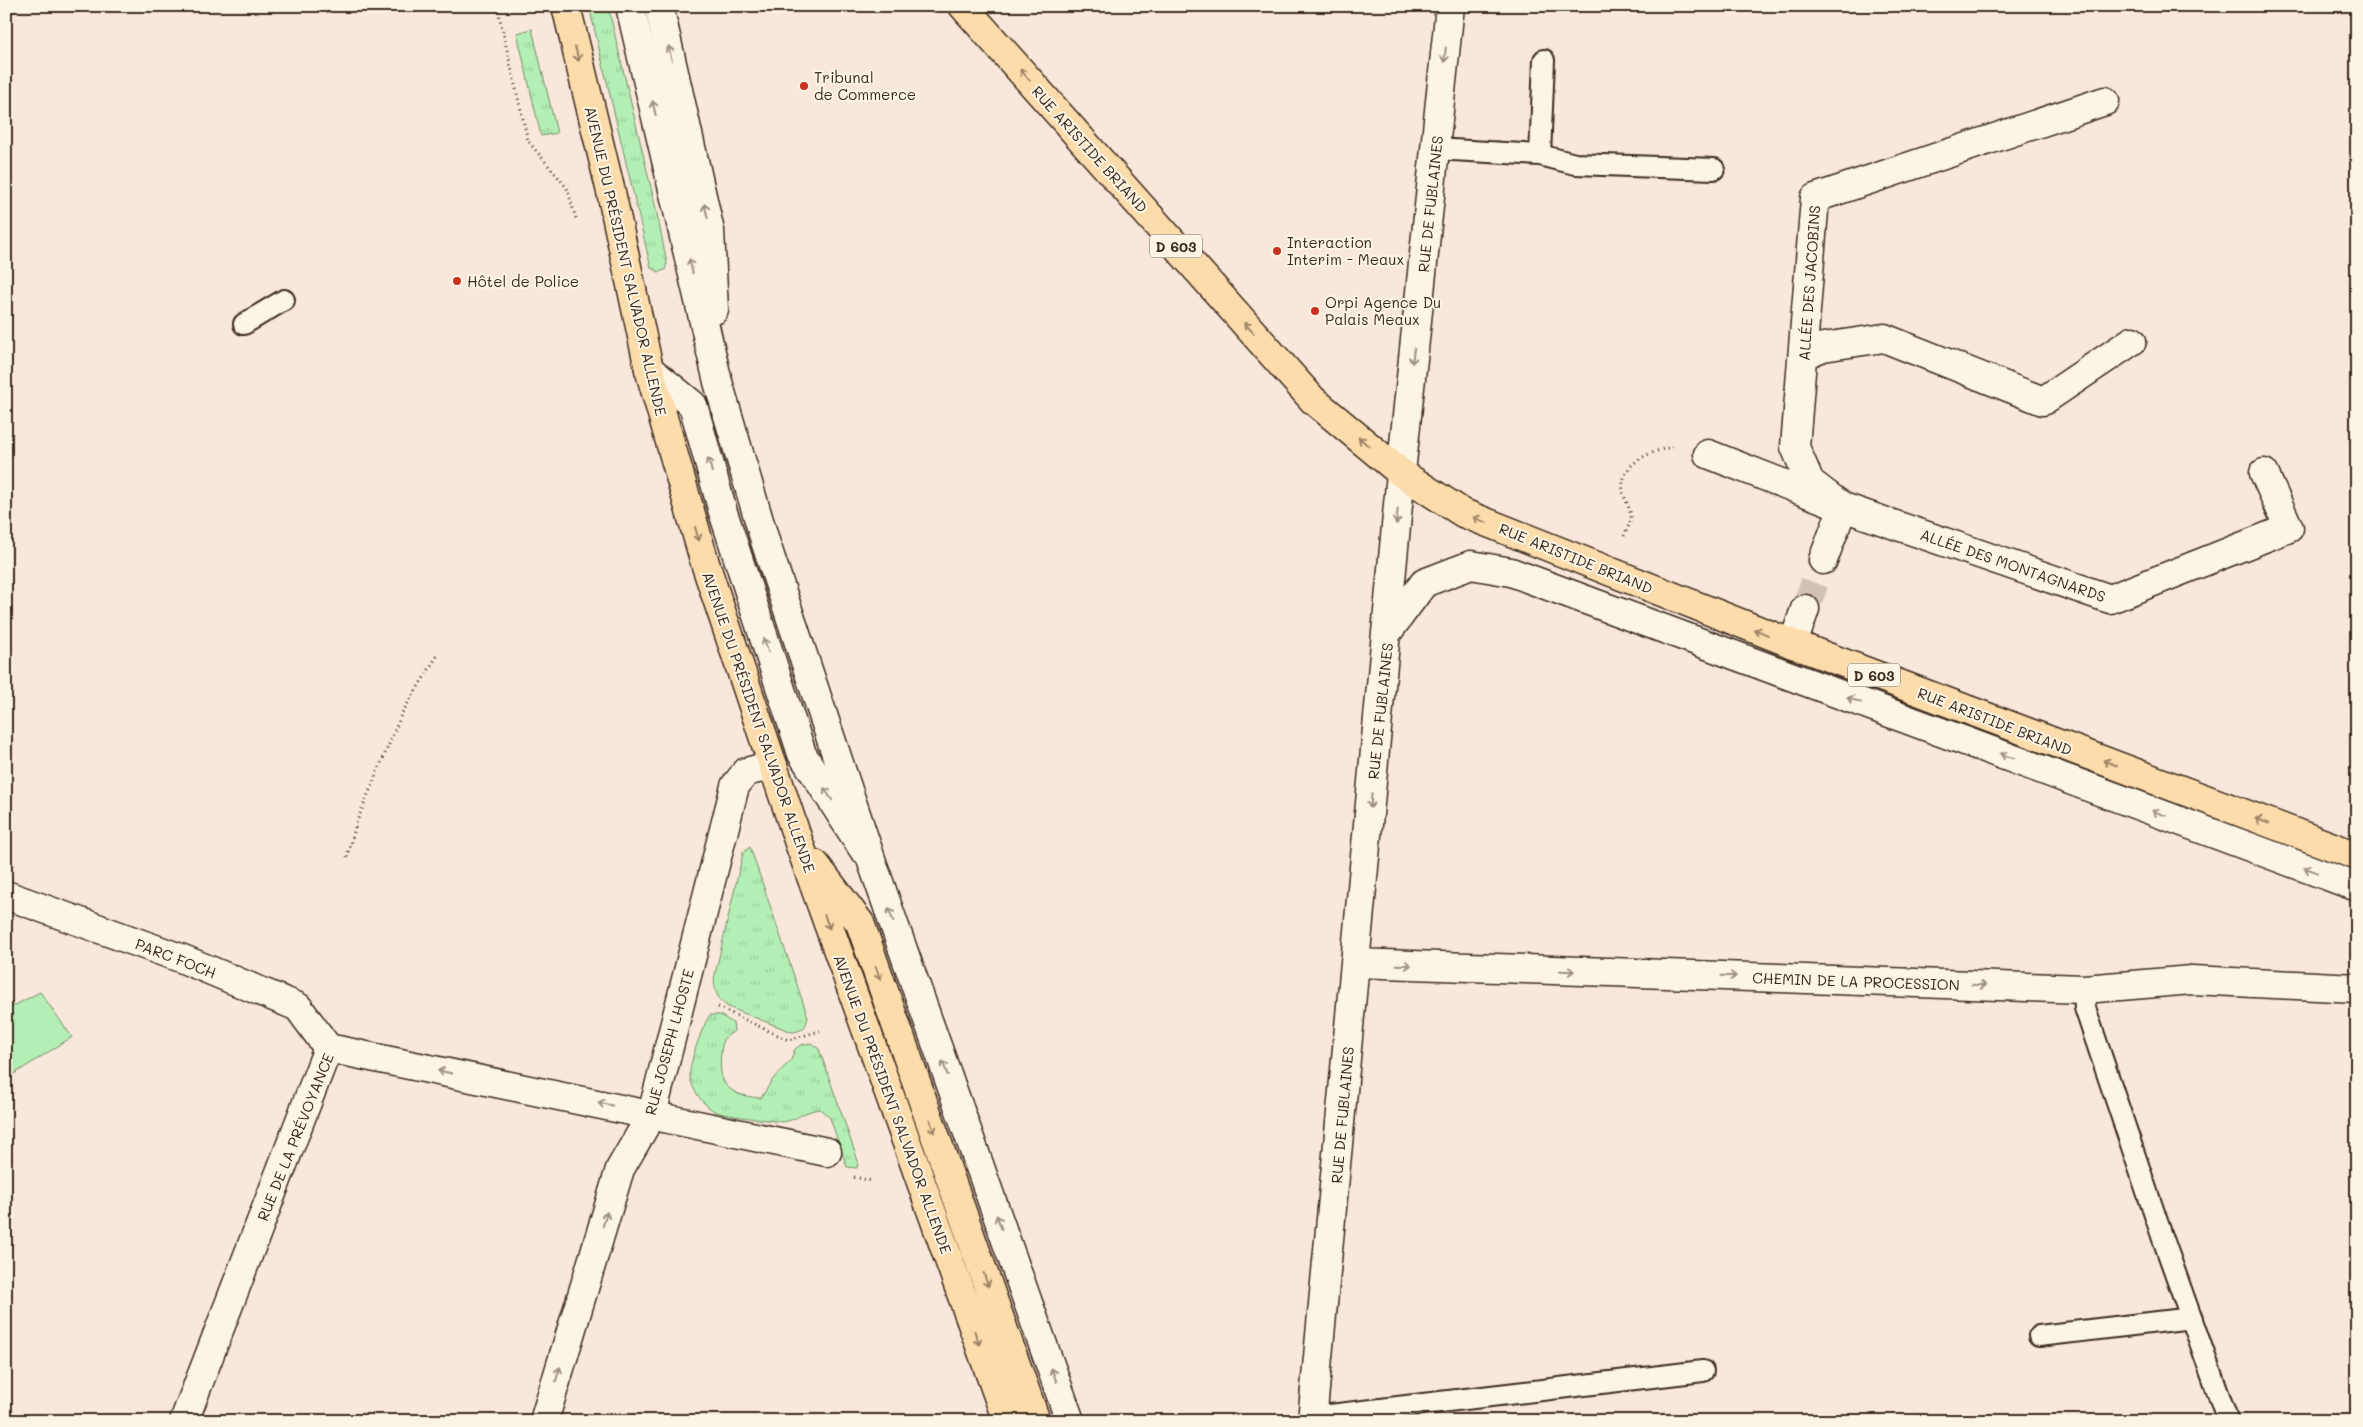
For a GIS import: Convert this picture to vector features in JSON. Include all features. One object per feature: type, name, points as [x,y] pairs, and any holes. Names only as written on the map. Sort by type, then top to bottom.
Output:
[{"type":"main road","name":"AVENUE DU PRÉSIDENT SALVADOR ALLENDE","points":[[566,6],[649,369],[705,563],[799,843],[1006,1421]]},
{"type":"main road","name":"RUE ARISTIDE BRIAND","points":[[964,6],[1313,400],[1401,473],[1463,513],[1792,644],[2357,856]]},
{"type":"main road","points":[[799,843],[860,923],[1036,1421]]},
{"type":"street","points":[[630,6],[718,382],[766,544],[873,865],[1070,1421]]},
{"type":"street","points":[[659,6],[710,231],[718,382]]},
{"type":"street","name":"RUE DE FUBLAINES","points":[[1312,1419],[1401,473],[1450,6]]},
{"type":"street","name":"ALLÉE DES JACOBINS","points":[[1843,507],[1810,482],[1795,447],[1815,198],[2105,101]]},
{"type":"street","points":[[1803,355],[1823,347],[1884,338],[2043,401],[2132,341]]},
{"type":"street","points":[[649,369],[693,405],[722,512],[802,754],[873,865]]},
{"type":"street","name":"ALLÉE DES MONTAGNARDS","points":[[1708,454],[1843,507],[2110,599],[2289,528],[2264,473]]},
{"type":"street","points":[[684,487],[722,512]]},
{"type":"street","points":[[1823,560],[1843,507]]},
{"type":"street","name":"RUE ARISTIDE BRIAND","points":[[1387,633],[1424,583],[1471,565],[1511,572],[2357,887]]},
{"type":"street","points":[[1792,644],[1805,609]]},
{"type":"street","name":"RUE JOSEPH LHOSTE","points":[[544,1421],[620,1169],[652,1114],[735,786],[746,772],[773,765]]},
{"type":"street","name":"PARC FOCH","points":[[6,895],[183,959],[298,1007],[328,1048]]},
{"type":"street","name":"CHEMIN DE LA PROCESSION","points":[[1356,963],[2084,989],[2192,980],[2357,988]]},
{"type":"street","name":"RUE DE LA PRÉVOYANCE","points":[[184,1421],[328,1048],[652,1114],[826,1152]]},
{"type":"lane","points":[[1540,155],[1544,60]]},
{"type":"lane","points":[[1435,149],[1540,155],[1575,164],[1714,169]]},
{"type":"lane","points":[[244,324],[284,300]]},
{"type":"lane","points":[[2084,989],[2085,1008],[2162,1236],[2228,1421]]},
{"type":"lane","points":[[2038,1336],[2192,1318]]},
{"type":"lane","name":"RUE DE FUBLAINES","points":[[1312,1419],[1703,1371]]},
{"type":"path","points":[[497,6],[528,141],[567,188],[577,224]]},
{"type":"path","points":[[1624,539],[1631,516],[1623,489],[1625,475],[1630,465],[1639,459],[1682,445],[1691,446],[1708,454]]},
{"type":"path","points":[[346,858],[357,821],[402,713],[439,653]]},
{"type":"path","points":[[712,1005],[788,1040],[820,1031]]},
{"type":"green space","points":[[589,6],[608,6],[667,263],[665,270],[659,272],[651,268]]},
{"type":"green space","points":[[532,29],[557,133],[541,136],[517,33]]},
{"type":"green space","points":[[750,847],[808,1017],[803,1028],[799,1031],[792,1032],[728,1007],[721,1001],[716,991],[714,979],[743,853]]},
{"type":"green space","points":[[40,992],[72,1037],[14,1074],[6,1064],[6,1010]]},
{"type":"green space","points":[[710,1015],[720,1015],[733,1023],[734,1031],[723,1039],[720,1063],[724,1081],[728,1088],[736,1093],[761,1098],[773,1079],[791,1060],[795,1049],[801,1045],[811,1043],[819,1049],[858,1161],[857,1168],[847,1167],[830,1118],[820,1109],[782,1122],[719,1113],[705,1104],[694,1089],[690,1073],[697,1043]]},
{"type":"tunnel","points":[[1805,609],[1823,560]]},
{"type":"place","name":"Tribunal de Commerce","points":[[804,86]]},
{"type":"place","name":"Interaction Interim - Meaux","points":[[1277,251]]},
{"type":"place","name":"Hôtel de Police","points":[[457,281]]},
{"type":"place","name":"Orpi Agence Du Palais Meaux","points":[[1315,311]]}]
